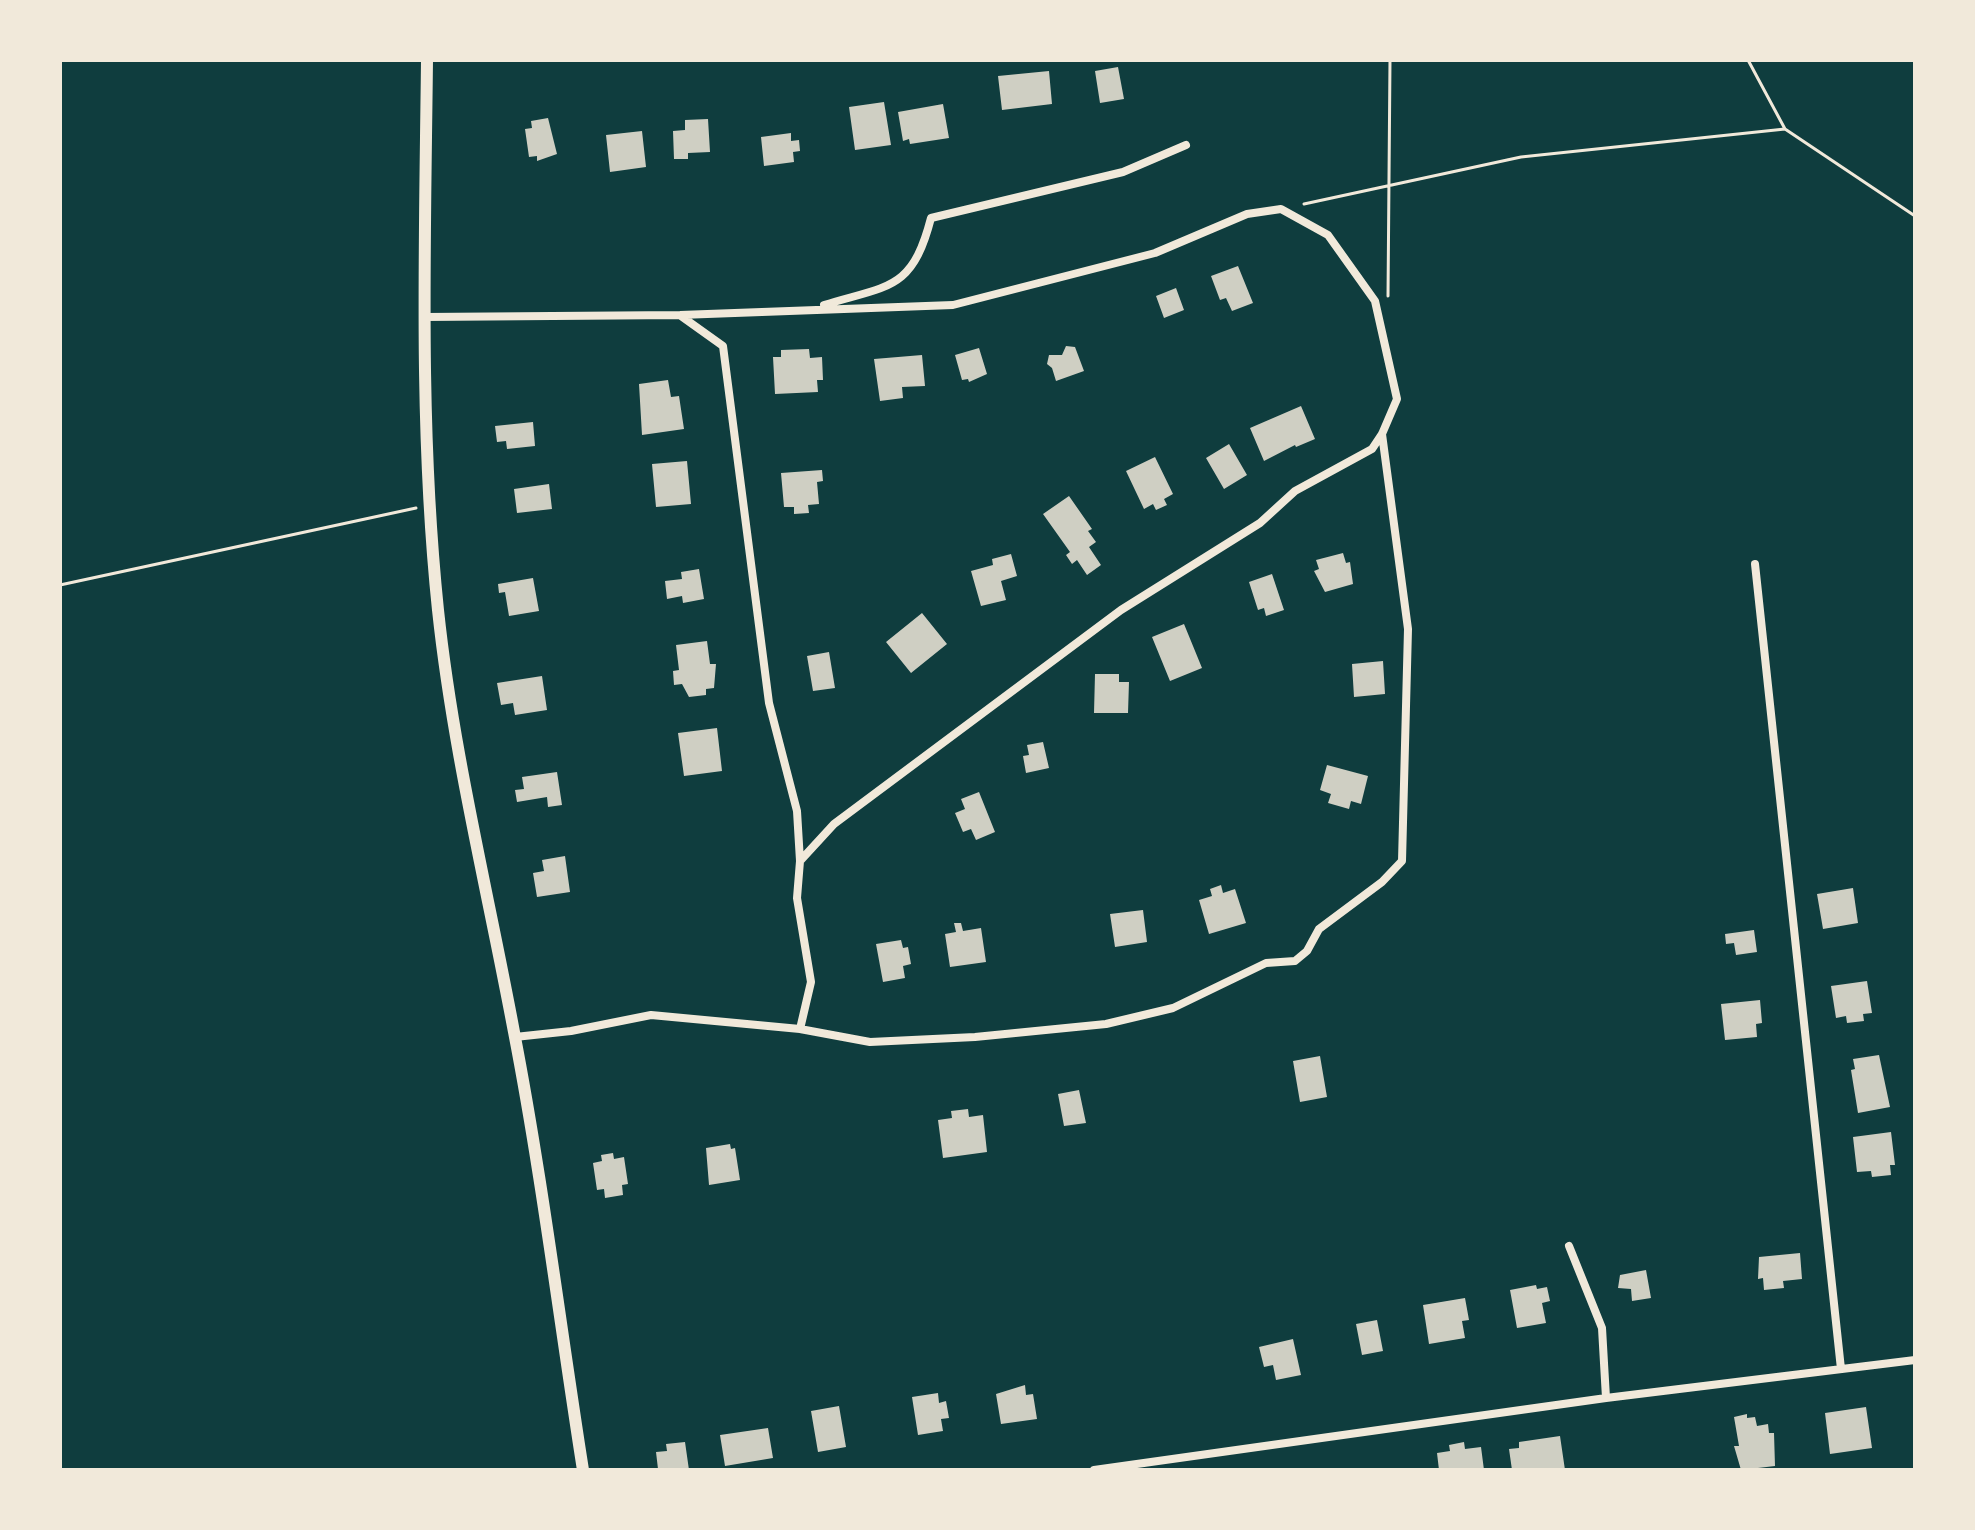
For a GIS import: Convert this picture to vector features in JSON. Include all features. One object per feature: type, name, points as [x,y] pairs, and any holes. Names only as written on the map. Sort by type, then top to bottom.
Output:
[{"type":"street","points":[[427,60],[425,317],[429,505],[438,613],[459,750],[515,1037],[583,1470]]},
{"type":"street","points":[[815,308],[899,281],[921,254],[931,218],[1123,172],[1186,145]]},
{"type":"street","points":[[425,317],[680,315],[953,305],[1155,253],[1247,214],[1281,209],[1328,235],[1375,301],[1397,399],[1372,449],[1295,491],[1260,523],[1109,619],[834,824],[800,861]]},
{"type":"street","points":[[680,315],[723,346],[769,703],[797,811],[800,861],[797,898],[811,982],[800,1029]]},
{"type":"street","points":[[515,1037],[571,1031],[651,1015],[800,1029],[870,1042],[975,1037],[1106,1024],[1173,1008],[1266,963],[1295,961],[1307,951],[1319,929],[1382,882],[1402,861],[1408,629],[1382,434]]},
{"type":"street","points":[[1755,564],[1841,1369]]},
{"type":"street","points":[[1569,1246],[1602,1328],[1606,1398]]},
{"type":"street","points":[[1094,1470],[1606,1398],[1915,1360]]},
{"type":"path","points":[[1388,297],[1390,60]]},
{"type":"path","points":[[1748,60],[1785,129],[1915,216]]},
{"type":"path","points":[[1281,209],[1521,157],[1785,129]]},
{"type":"path","points":[[60,585],[429,505]]},
{"type":"building","points":[[1118,67],[1124,99],[1100,103],[1095,71]]},
{"type":"building","points":[[1049,71],[1052,104],[1002,110],[998,76]]},
{"type":"building","points":[[884,102],[891,145],[855,150],[849,107]]},
{"type":"building","points":[[943,104],[949,138],[910,144],[909,139],[903,141],[898,112]]},
{"type":"building","points":[[548,118],[557,154],[537,161],[537,156],[529,157],[525,129],[532,128],[531,121]]},
{"type":"building","points":[[708,119],[710,152],[688,153],[688,159],[674,159],[673,131],[685,130],[685,120]]},
{"type":"building","points":[[642,131],[646,167],[610,172],[606,135]]},
{"type":"building","points":[[791,133],[791,141],[799,140],[800,151],[793,152],[794,162],[764,166],[761,137]]},
{"type":"building","points":[[1238,266],[1253,303],[1232,311],[1226,298],[1220,300],[1211,276]]},
{"type":"building","points":[[1176,288],[1184,310],[1164,318],[1156,296]]},
{"type":"building","points":[[1066,346],[1075,347],[1084,371],[1056,381],[1052,368],[1047,364],[1049,355],[1062,355]]},
{"type":"building","points":[[979,348],[987,374],[969,382],[968,379],[962,380],[955,355]]},
{"type":"building","points":[[809,349],[810,358],[822,357],[823,380],[817,380],[818,392],[775,394],[773,357],[781,357],[781,350]]},
{"type":"building","points":[[922,355],[925,386],[902,387],[903,398],[880,401],[874,359]]},
{"type":"building","points":[[668,380],[671,397],[679,396],[684,429],[642,435],[639,384]]},
{"type":"building","points":[[1301,406],[1315,439],[1295,445],[1264,461],[1250,428]]},
{"type":"building","points":[[533,422],[535,446],[507,449],[506,441],[497,442],[495,426]]},
{"type":"building","points":[[1229,444],[1247,475],[1224,489],[1206,458]]},
{"type":"building","points":[[1155,457],[1173,494],[1164,499],[1167,505],[1156,510],[1153,504],[1144,509],[1126,471]]},
{"type":"building","points":[[687,461],[691,504],[656,507],[652,464]]},
{"type":"building","points":[[822,470],[823,481],[817,482],[819,504],[808,505],[809,513],[794,514],[794,507],[784,507],[781,473]]},
{"type":"building","points":[[549,484],[552,509],[517,513],[514,489]]},
{"type":"building","points":[[1069,496],[1092,529],[1088,531],[1096,542],[1089,547],[1101,565],[1087,575],[1077,560],[1072,564],[1066,555],[1070,552],[1043,514]]},
{"type":"building","points":[[1343,553],[1346,563],[1350,562],[1353,584],[1325,592],[1314,571],[1319,569],[1316,560]]},
{"type":"building","points":[[1011,554],[1017,576],[1001,581],[1006,600],[981,606],[971,571],[993,565],[992,559]]},
{"type":"building","points":[[699,569],[704,599],[683,603],[682,596],[667,599],[665,581],[682,579],[681,572]]},
{"type":"building","points":[[1272,574],[1284,610],[1266,616],[1264,608],[1258,610],[1249,582]]},
{"type":"building","points":[[533,578],[539,611],[509,616],[505,592],[499,593],[498,584]]},
{"type":"building","points":[[922,613],[947,644],[911,673],[886,642]]},
{"type":"building","points":[[1184,624],[1202,668],[1170,681],[1152,637]]},
{"type":"building","points":[[707,641],[710,664],[716,664],[714,688],[706,689],[706,695],[689,697],[682,684],[674,685],[673,671],[679,670],[676,645]]},
{"type":"building","points":[[829,652],[835,688],[813,691],[807,656]]},
{"type":"building","points":[[1383,661],[1385,694],[1354,697],[1352,664]]},
{"type":"building","points":[[1095,674],[1119,674],[1119,682],[1129,682],[1128,713],[1094,713]]},
{"type":"building","points":[[542,676],[547,710],[515,715],[513,703],[501,705],[497,683]]},
{"type":"building","points":[[717,728],[722,771],[684,776],[678,733]]},
{"type":"building","points":[[1043,742],[1049,768],[1026,773],[1023,756],[1029,755],[1027,745]]},
{"type":"building","points":[[1327,765],[1368,776],[1361,804],[1351,801],[1349,809],[1328,803],[1331,794],[1320,790]]},
{"type":"building","points":[[557,772],[562,805],[548,807],[547,797],[517,802],[515,790],[524,789],[522,777]]},
{"type":"building","points":[[979,792],[995,832],[976,840],[971,829],[963,832],[955,813],[965,809],[961,799]]},
{"type":"building","points":[[565,856],[570,892],[537,897],[533,873],[544,871],[542,860]]},
{"type":"building","points":[[1221,885],[1223,893],[1235,889],[1246,923],[1209,934],[1199,900],[1212,896],[1210,889]]},
{"type":"building","points":[[1853,888],[1858,923],[1823,929],[1817,894]]},
{"type":"building","points":[[1143,910],[1147,942],[1115,947],[1110,914]]},
{"type":"building","points":[[954,923],[961,923],[963,931],[981,928],[986,962],[950,967],[945,934],[956,932]]},
{"type":"building","points":[[1754,930],[1757,952],[1736,955],[1734,943],[1726,944],[1725,934]]},
{"type":"building","points":[[901,940],[903,948],[908,947],[911,964],[903,966],[905,978],[883,982],[876,944]]},
{"type":"building","points":[[1867,981],[1872,1013],[1863,1014],[1864,1021],[1847,1023],[1846,1016],[1836,1018],[1831,986]]},
{"type":"building","points":[[1760,1000],[1762,1023],[1756,1024],[1757,1037],[1725,1040],[1721,1004]]},
{"type":"building","points":[[1879,1055],[1890,1107],[1858,1113],[1851,1070],[1855,1069],[1853,1059]]},
{"type":"building","points":[[1320,1056],[1327,1097],[1300,1102],[1293,1061]]},
{"type":"building","points":[[1079,1090],[1086,1123],[1064,1126],[1058,1094]]},
{"type":"building","points":[[968,1109],[969,1117],[983,1115],[987,1152],[943,1158],[938,1120],[952,1118],[951,1111]]},
{"type":"building","points":[[1891,1132],[1895,1165],[1890,1165],[1891,1175],[1872,1177],[1871,1171],[1857,1172],[1853,1137]]},
{"type":"building","points":[[730,1144],[731,1149],[735,1148],[740,1180],[709,1185],[706,1148]]},
{"type":"building","points":[[613,1153],[614,1159],[624,1157],[628,1184],[622,1185],[623,1195],[605,1198],[604,1189],[597,1190],[593,1163],[602,1161],[601,1155]]},
{"type":"building","points":[[1800,1253],[1802,1279],[1783,1281],[1784,1288],[1764,1290],[1763,1278],[1758,1279],[1759,1257]]},
{"type":"building","points":[[1646,1270],[1651,1298],[1632,1301],[1631,1289],[1618,1288],[1620,1275]]},
{"type":"building","points":[[1536,1285],[1537,1289],[1547,1287],[1550,1301],[1542,1303],[1546,1323],[1517,1328],[1510,1290]]},
{"type":"building","points":[[1465,1298],[1469,1320],[1462,1321],[1465,1338],[1429,1344],[1423,1305]]},
{"type":"building","points":[[1377,1320],[1383,1351],[1362,1355],[1356,1324]]},
{"type":"building","points":[[1293,1339],[1301,1375],[1276,1380],[1273,1365],[1264,1367],[1259,1347]]},
{"type":"building","points":[[1025,1385],[1026,1395],[1033,1394],[1037,1419],[1001,1424],[996,1394]]},
{"type":"building","points":[[938,1393],[939,1403],[946,1401],[949,1418],[941,1419],[943,1431],[918,1435],[912,1397]]},
{"type":"building","points":[[839,1406],[846,1447],[818,1452],[811,1411]]},
{"type":"building","points":[[1866,1407],[1872,1448],[1830,1454],[1825,1413]]},
{"type":"building","points":[[1747,1414],[1747,1418],[1755,1417],[1757,1426],[1768,1424],[1769,1433],[1774,1433],[1775,1466],[1741,1470],[1734,1446],[1739,1446],[1734,1417]]},
{"type":"building","points":[[768,1428],[773,1458],[725,1466],[720,1435]]},
{"type":"building","points":[[1560,1436],[1565,1470],[1512,1470],[1509,1449],[1519,1448],[1519,1442]]},
{"type":"building","points":[[685,1442],[689,1470],[658,1469],[656,1452],[667,1451],[666,1444]]},
{"type":"building","points":[[1464,1442],[1465,1449],[1481,1447],[1484,1470],[1439,1470],[1437,1453],[1450,1451],[1449,1445]]}]
